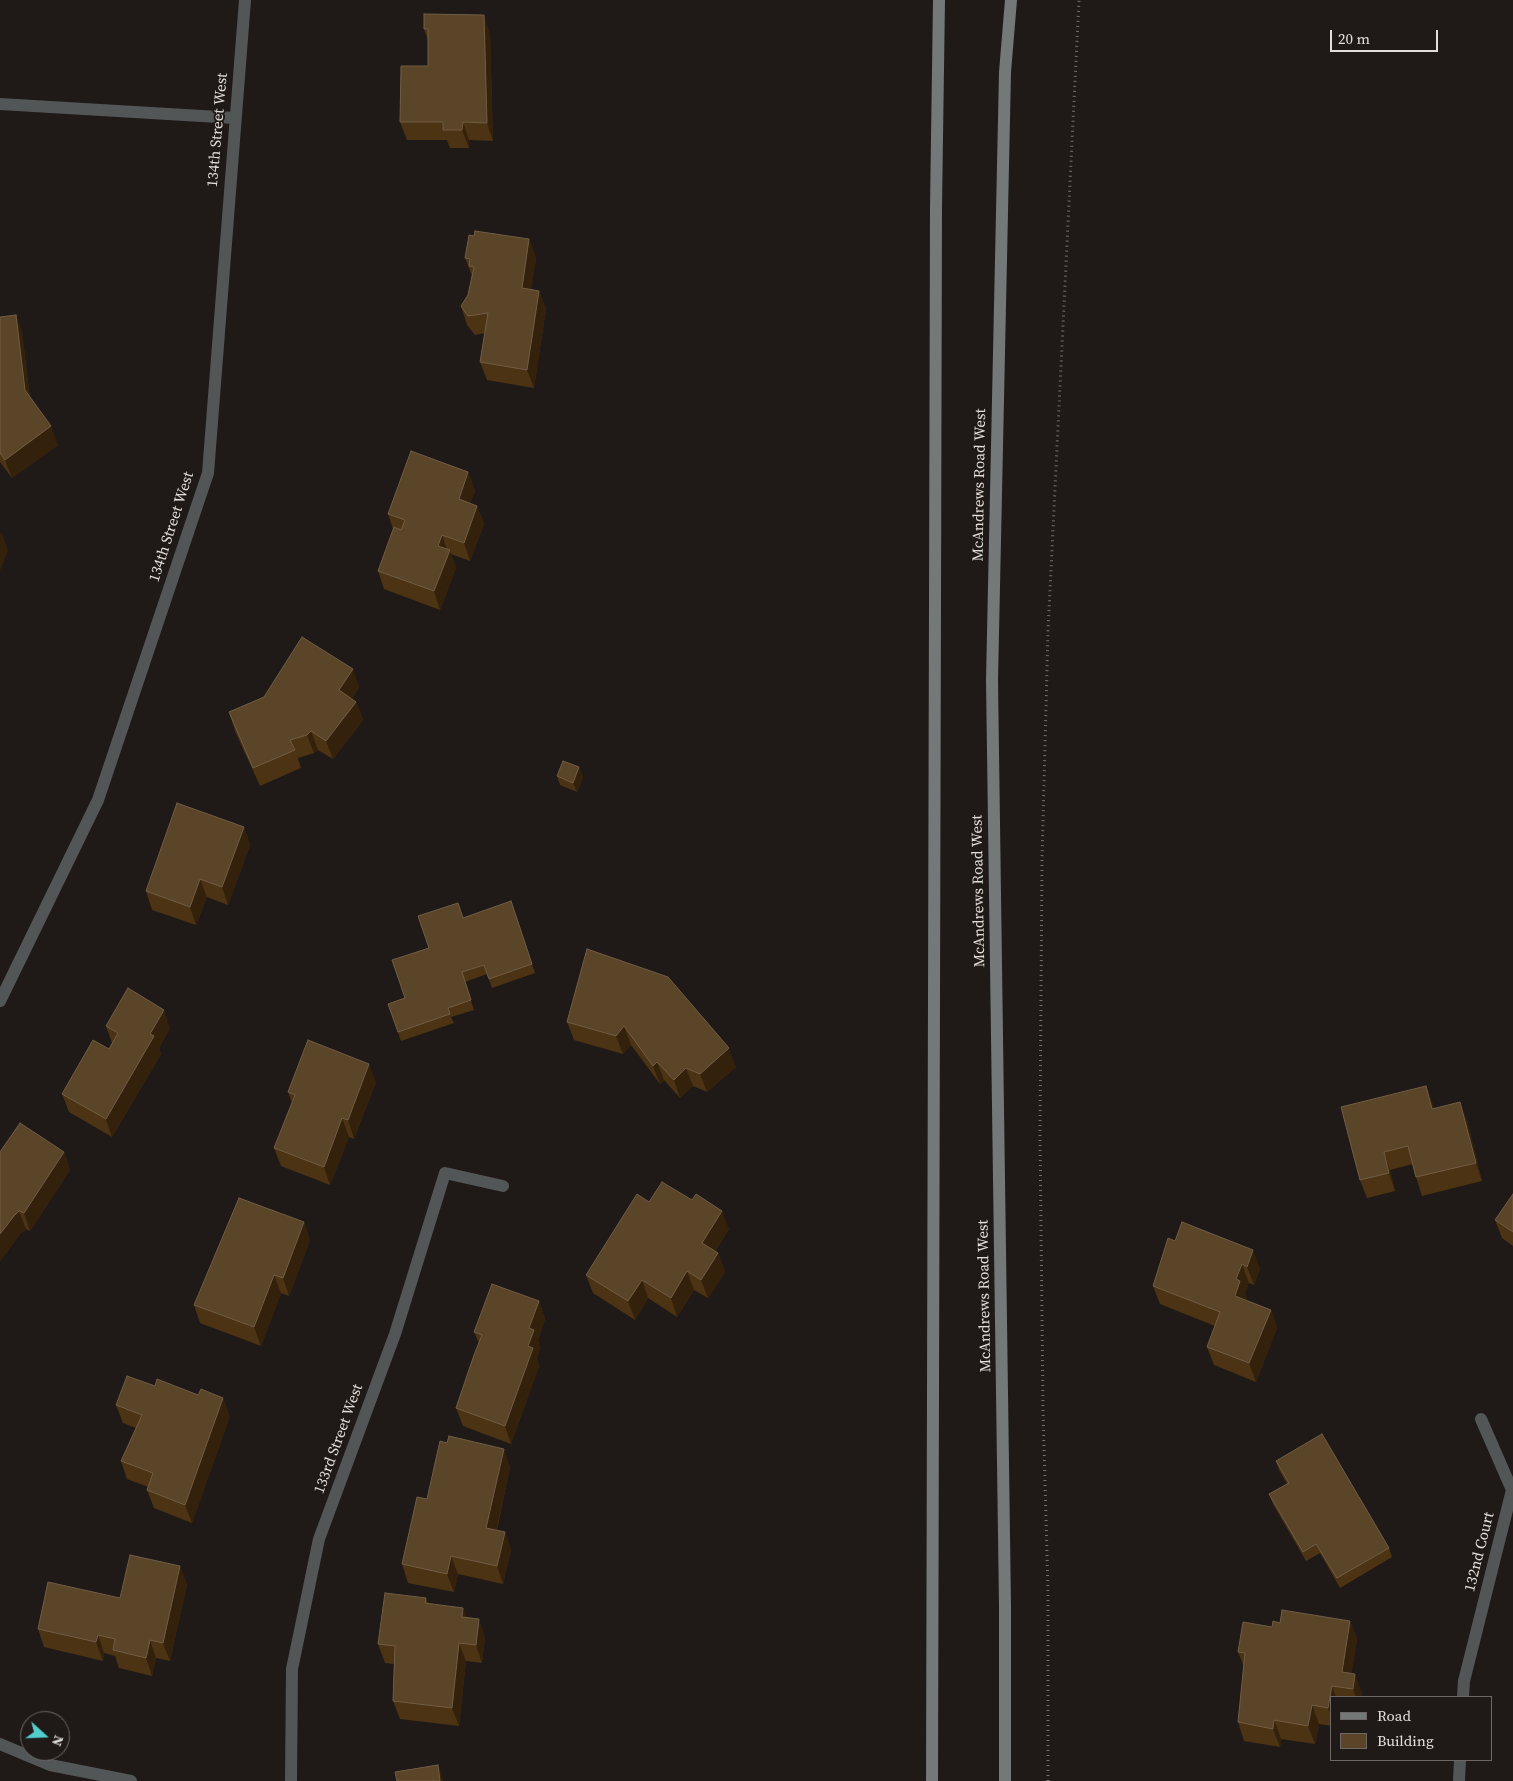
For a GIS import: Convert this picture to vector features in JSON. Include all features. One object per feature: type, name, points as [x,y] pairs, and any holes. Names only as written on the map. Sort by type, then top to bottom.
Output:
[{"type":"main road","points":[[932,1781],[936,207],[939,0]]},
{"type":"main road","name":"McAndrews Road West","points":[[1005,1781],[1006,1606],[992,680],[1005,72],[1011,0]]},
{"type":"street","name":"134th Street West","points":[[0,1002],[98,800],[208,473],[245,0]]},
{"type":"street","points":[[0,104],[235,118]]},
{"type":"street","name":"133rd Street West","points":[[291,1781],[292,1669],[319,1539],[395,1334],[445,1173],[503,1186]]},
{"type":"street","name":"132nd Court","points":[[1463,1696],[1464,1681],[1512,1490],[1481,1419]]},
{"type":"street","points":[[0,1744],[50,1765],[131,1781]]},
{"type":"street","points":[[1459,1781],[1460,1761]]},
{"type":"path","points":[[1048,1781],[1048,1591],[1043,1409],[1040,1134],[1042,860],[1048,631],[1079,0]]},
{"type":"building","points":[[424,14],[484,15],[487,123],[463,122],[462,130],[443,130],[443,122],[400,122],[401,66],[428,66],[428,29],[424,29]]},
{"type":"building","points":[[475,231],[529,239],[522,288],[539,291],[527,370],[480,362],[488,313],[468,316],[461,306],[468,295],[474,267],[469,266],[470,259],[465,258],[469,235],[474,236]]},
{"type":"building","points":[[16,315],[25,390],[51,426],[5,460],[0,453],[0,317]]},
{"type":"building","points":[[411,451],[468,472],[459,499],[477,506],[464,543],[442,535],[438,546],[450,550],[434,591],[378,571],[394,527],[401,530],[405,520],[388,514]]},
{"type":"building","points":[[302,637],[353,669],[339,690],[356,702],[326,741],[311,731],[307,735],[290,740],[295,750],[253,768],[229,712],[264,697]]},
{"type":"building","points":[[563,761],[579,767],[573,783],[557,776]]},
{"type":"building","points":[[177,803],[244,827],[222,887],[200,879],[190,907],[146,891]]},
{"type":"building","points":[[511,901],[532,964],[489,979],[484,965],[462,972],[471,1000],[448,1008],[450,1014],[398,1032],[388,1004],[405,998],[392,960],[429,948],[418,916],[458,903],[463,918]]},
{"type":"building","points":[[587,949],[668,977],[729,1048],[700,1074],[686,1068],[674,1080],[657,1062],[653,1066],[624,1026],[616,1036],[567,1022]]},
{"type":"building","points":[[128,988],[164,1010],[150,1034],[154,1036],[106,1119],[62,1094],[93,1040],[109,1049],[118,1033],[106,1026]]},
{"type":"building","points":[[308,1040],[369,1064],[348,1120],[342,1118],[324,1167],[274,1148],[295,1095],[288,1092]]},
{"type":"building","points":[[1426,1086],[1432,1109],[1460,1102],[1476,1163],[1416,1177],[1408,1146],[1384,1152],[1389,1173],[1360,1180],[1341,1107]]},
{"type":"building","points":[[20,1123],[64,1152],[24,1213],[19,1211],[0,1234],[0,1152]]},
{"type":"building","points":[[662,1182],[692,1200],[696,1194],[722,1211],[702,1243],[718,1253],[701,1280],[687,1271],[671,1298],[642,1280],[628,1301],[586,1275],[637,1194],[649,1202]]},
{"type":"building","points":[[1513,1194],[1513,1232],[1495,1220]]},
{"type":"building","points":[[239,1198],[304,1222],[283,1278],[274,1275],[254,1327],[194,1305]]},
{"type":"building","points":[[1182,1222],[1253,1250],[1247,1267],[1242,1264],[1236,1279],[1240,1281],[1235,1296],[1271,1310],[1249,1363],[1207,1347],[1220,1312],[1153,1286],[1168,1238],[1175,1241]]},
{"type":"building","points":[[492,1284],[539,1301],[529,1328],[534,1330],[528,1346],[533,1348],[505,1426],[456,1408],[482,1335],[474,1332]]},
{"type":"building","points":[[127,1376],[155,1386],[157,1379],[198,1395],[201,1389],[223,1398],[185,1505],[147,1490],[153,1473],[121,1461],[142,1415],[116,1405]]},
{"type":"building","points":[[1322,1434],[1389,1548],[1337,1578],[1316,1544],[1303,1552],[1269,1494],[1289,1483],[1276,1461]]},
{"type":"building","points":[[449,1436],[504,1449],[486,1528],[505,1532],[497,1566],[451,1556],[447,1574],[402,1564],[417,1497],[427,1499],[440,1441],[447,1443]]},
{"type":"building","points":[[130,1555],[180,1566],[163,1643],[150,1640],[146,1658],[113,1650],[115,1639],[98,1635],[96,1642],[38,1629],[48,1582],[120,1598]]},
{"type":"building","points":[[385,1593],[426,1598],[425,1603],[463,1608],[462,1617],[479,1619],[476,1645],[459,1643],[452,1708],[393,1701],[395,1646],[378,1644]]},
{"type":"building","points":[[1282,1610],[1350,1621],[1342,1672],[1355,1674],[1353,1689],[1332,1686],[1328,1708],[1312,1705],[1308,1726],[1274,1720],[1273,1729],[1238,1722],[1245,1653],[1238,1652],[1243,1622],[1272,1627],[1273,1621],[1280,1623]]},
{"type":"building","points":[[438,1765],[440,1781],[397,1781],[395,1772]]}]
